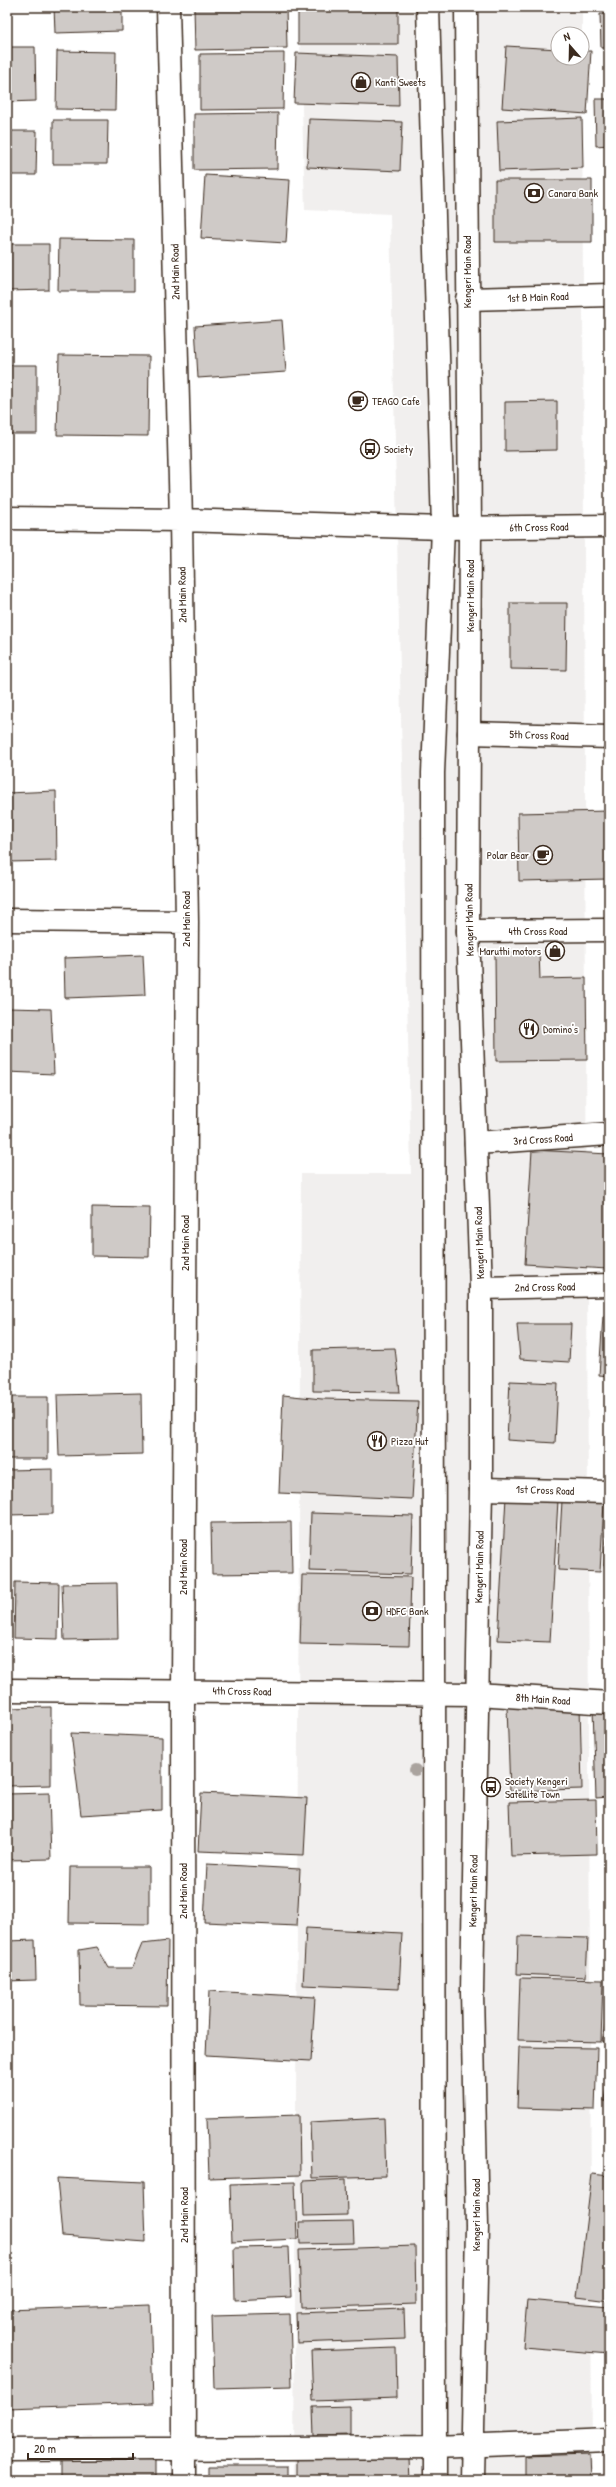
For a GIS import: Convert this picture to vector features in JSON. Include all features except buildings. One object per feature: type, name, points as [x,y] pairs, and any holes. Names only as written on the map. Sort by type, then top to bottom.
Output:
[{"type":"street","name":"2nd Main Road","points":[[168,7],[181,520],[187,922],[183,1691],[184,2480]]},
{"type":"street","points":[[428,7],[443,528],[433,773],[435,2480]]},
{"type":"street","name":"Kengeri Main Road","points":[[466,7],[467,299],[470,529],[468,931],[481,1288],[481,1489],[472,1992],[477,2226],[471,2446],[472,2480]]},
{"type":"street","name":"1st B Main Road","points":[[467,299],[609,295]]},
{"type":"street","name":"6th Cross Road","points":[[7,518],[181,520],[470,529],[609,526]]},
{"type":"street","name":"5th Cross Road","points":[[469,733],[609,737]]},
{"type":"street","points":[[7,920],[187,922]]},
{"type":"street","name":"4th Cross Road","points":[[468,931],[609,930]]},
{"type":"street","name":"3rd Cross Road","points":[[476,1143],[609,1134]]},
{"type":"street","name":"2nd Cross Road","points":[[481,1288],[609,1285]]},
{"type":"street","name":"1st Cross Road","points":[[481,1489],[609,1492]]},
{"type":"street","name":"4th Cross Road","points":[[7,1690],[477,1694]]},
{"type":"street","name":"8th Main Road","points":[[477,1694],[609,1703]]},
{"type":"street","points":[[7,2450],[435,2447],[609,2440]]},
{"type":"shaded area","points":[[299,7],[582,7],[582,26],[550,26],[550,66],[582,66],[592,2480],[294,2480],[301,1174],[411,1174],[390,214],[305,210]]},
{"type":"place","name":"Kanti Sweets","points":[[361,82]]},
{"type":"place","name":"Canara Bank","points":[[534,193]]},
{"type":"place","name":"TEAGO Cafe","points":[[358,401]]},
{"type":"place","name":"Society","points":[[370,449]]},
{"type":"place","name":"Polar Bear","points":[[543,855]]},
{"type":"place","name":"Maruthi motors","points":[[555,951]]},
{"type":"place","name":"Domino's","points":[[529,1029]]},
{"type":"place","name":"Pizza Hut","points":[[377,1441]]},
{"type":"place","name":"HDFC Bank","points":[[372,1611]]},
{"type":"place","name":"Society Kengeri Satellite Town","points":[[491,1787]]}]
